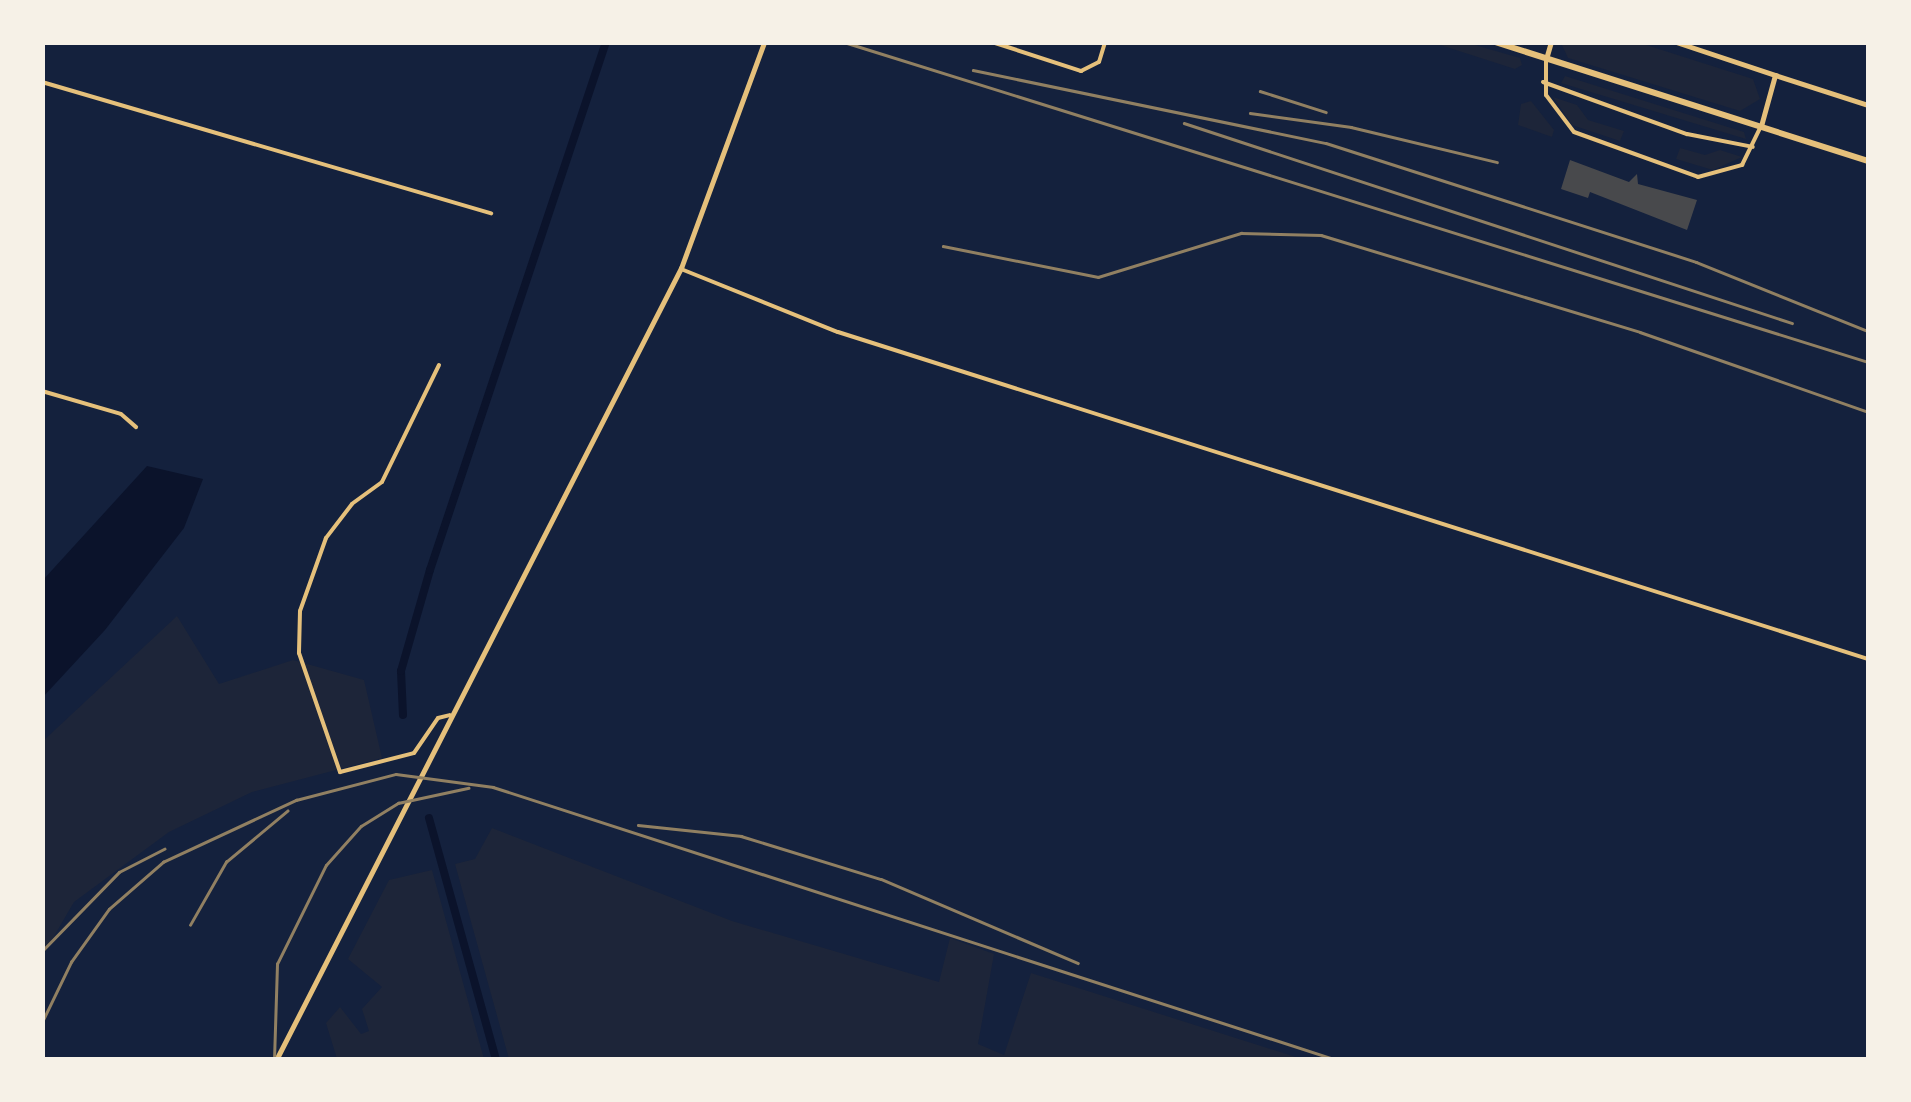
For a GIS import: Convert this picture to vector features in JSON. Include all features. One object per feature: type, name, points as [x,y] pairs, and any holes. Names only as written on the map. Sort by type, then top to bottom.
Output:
[{"type":"highway","points":[[1495,42],[1868,161]]},
{"type":"street","points":[[276,1060],[681,268],[764,42]]},
{"type":"street","points":[[992,42],[1081,71],[1099,62],[1105,42]]},
{"type":"street","points":[[1551,42],[1544,82],[1552,109],[1574,132],[1698,176],[1742,165],[1755,147],[1775,75]]},
{"type":"street","points":[[1681,43],[1868,105]]},
{"type":"street","points":[[42,82],[491,213]]},
{"type":"street","points":[[1544,82],[1687,134],[1755,147]]},
{"type":"street","points":[[681,268],[838,332],[1868,659]]},
{"type":"street","points":[[439,365],[382,482],[352,504],[326,538],[300,610],[299,654],[340,772],[414,753],[438,718],[453,716]]},
{"type":"street","points":[[42,392],[121,414],[136,427]]},
{"type":"shaded area","points":[[1434,43],[1468,43],[1520,58],[1522,65],[1515,69]]},
{"type":"shaded area","points":[[1561,43],[1640,43],[1753,79],[1760,99],[1740,111],[1568,58]]},
{"type":"shaded area","points":[[1565,76],[1744,132],[1746,139],[1561,83]]},
{"type":"shaded area","points":[[1553,97],[1577,105],[1588,120],[1624,131],[1620,141],[1572,125]]},
{"type":"shaded area","points":[[1531,101],[1554,130],[1552,137],[1518,125],[1521,104]]},
{"type":"shaded area","points":[[1680,148],[1705,155],[1720,150],[1742,157],[1713,170],[1676,159]]},
{"type":"shaded area","points":[[147,466],[203,479],[184,528],[105,630],[43,697],[43,580]]},
{"type":"shaded area","points":[[177,616],[219,684],[293,660],[364,680],[382,758],[252,792],[169,832],[74,902],[43,955],[43,741]]},
{"type":"shaded area","points":[[492,828],[732,921],[939,982],[950,938],[994,954],[978,1044],[1004,1055],[1031,973],[1302,1059],[509,1059],[455,864],[475,859]]},
{"type":"shaded area","points":[[432,870],[484,1059],[337,1059],[326,1023],[340,1007],[361,1034],[369,1031],[362,1009],[382,987],[348,959],[389,880]]},
{"type":"building","points":[[1570,160],[1629,182],[1637,174],[1638,184],[1697,200],[1687,230],[1590,192],[1588,198],[1561,189]]},
{"type":"waterway","points":[[403,715],[401,671],[430,570],[606,42]]},
{"type":"waterway","points":[[429,818],[496,1060]]},
{"type":"railway","points":[[844,42],[1868,362]]},
{"type":"railway","points":[[973,70],[1326,143],[1696,262],[1868,331]]},
{"type":"railway","points":[[1260,91],[1326,112]]},
{"type":"railway","points":[[1250,113],[1351,127],[1497,162]]},
{"type":"railway","points":[[1184,123],[1792,323]]},
{"type":"railway","points":[[943,246],[1098,277],[1241,233],[1321,235],[1640,332],[1868,412]]},
{"type":"railway","points":[[42,1022],[71,962],[109,909],[163,862],[296,800],[396,774],[493,787],[1337,1060]]},
{"type":"railway","points":[[274,1060],[277,964],[326,865],[361,826],[398,803],[468,788]]},
{"type":"railway","points":[[190,925],[226,862],[287,811]]},
{"type":"railway","points":[[638,825],[741,836],[881,879],[1078,963]]},
{"type":"railway","points":[[42,951],[119,872],[164,849]]}]
